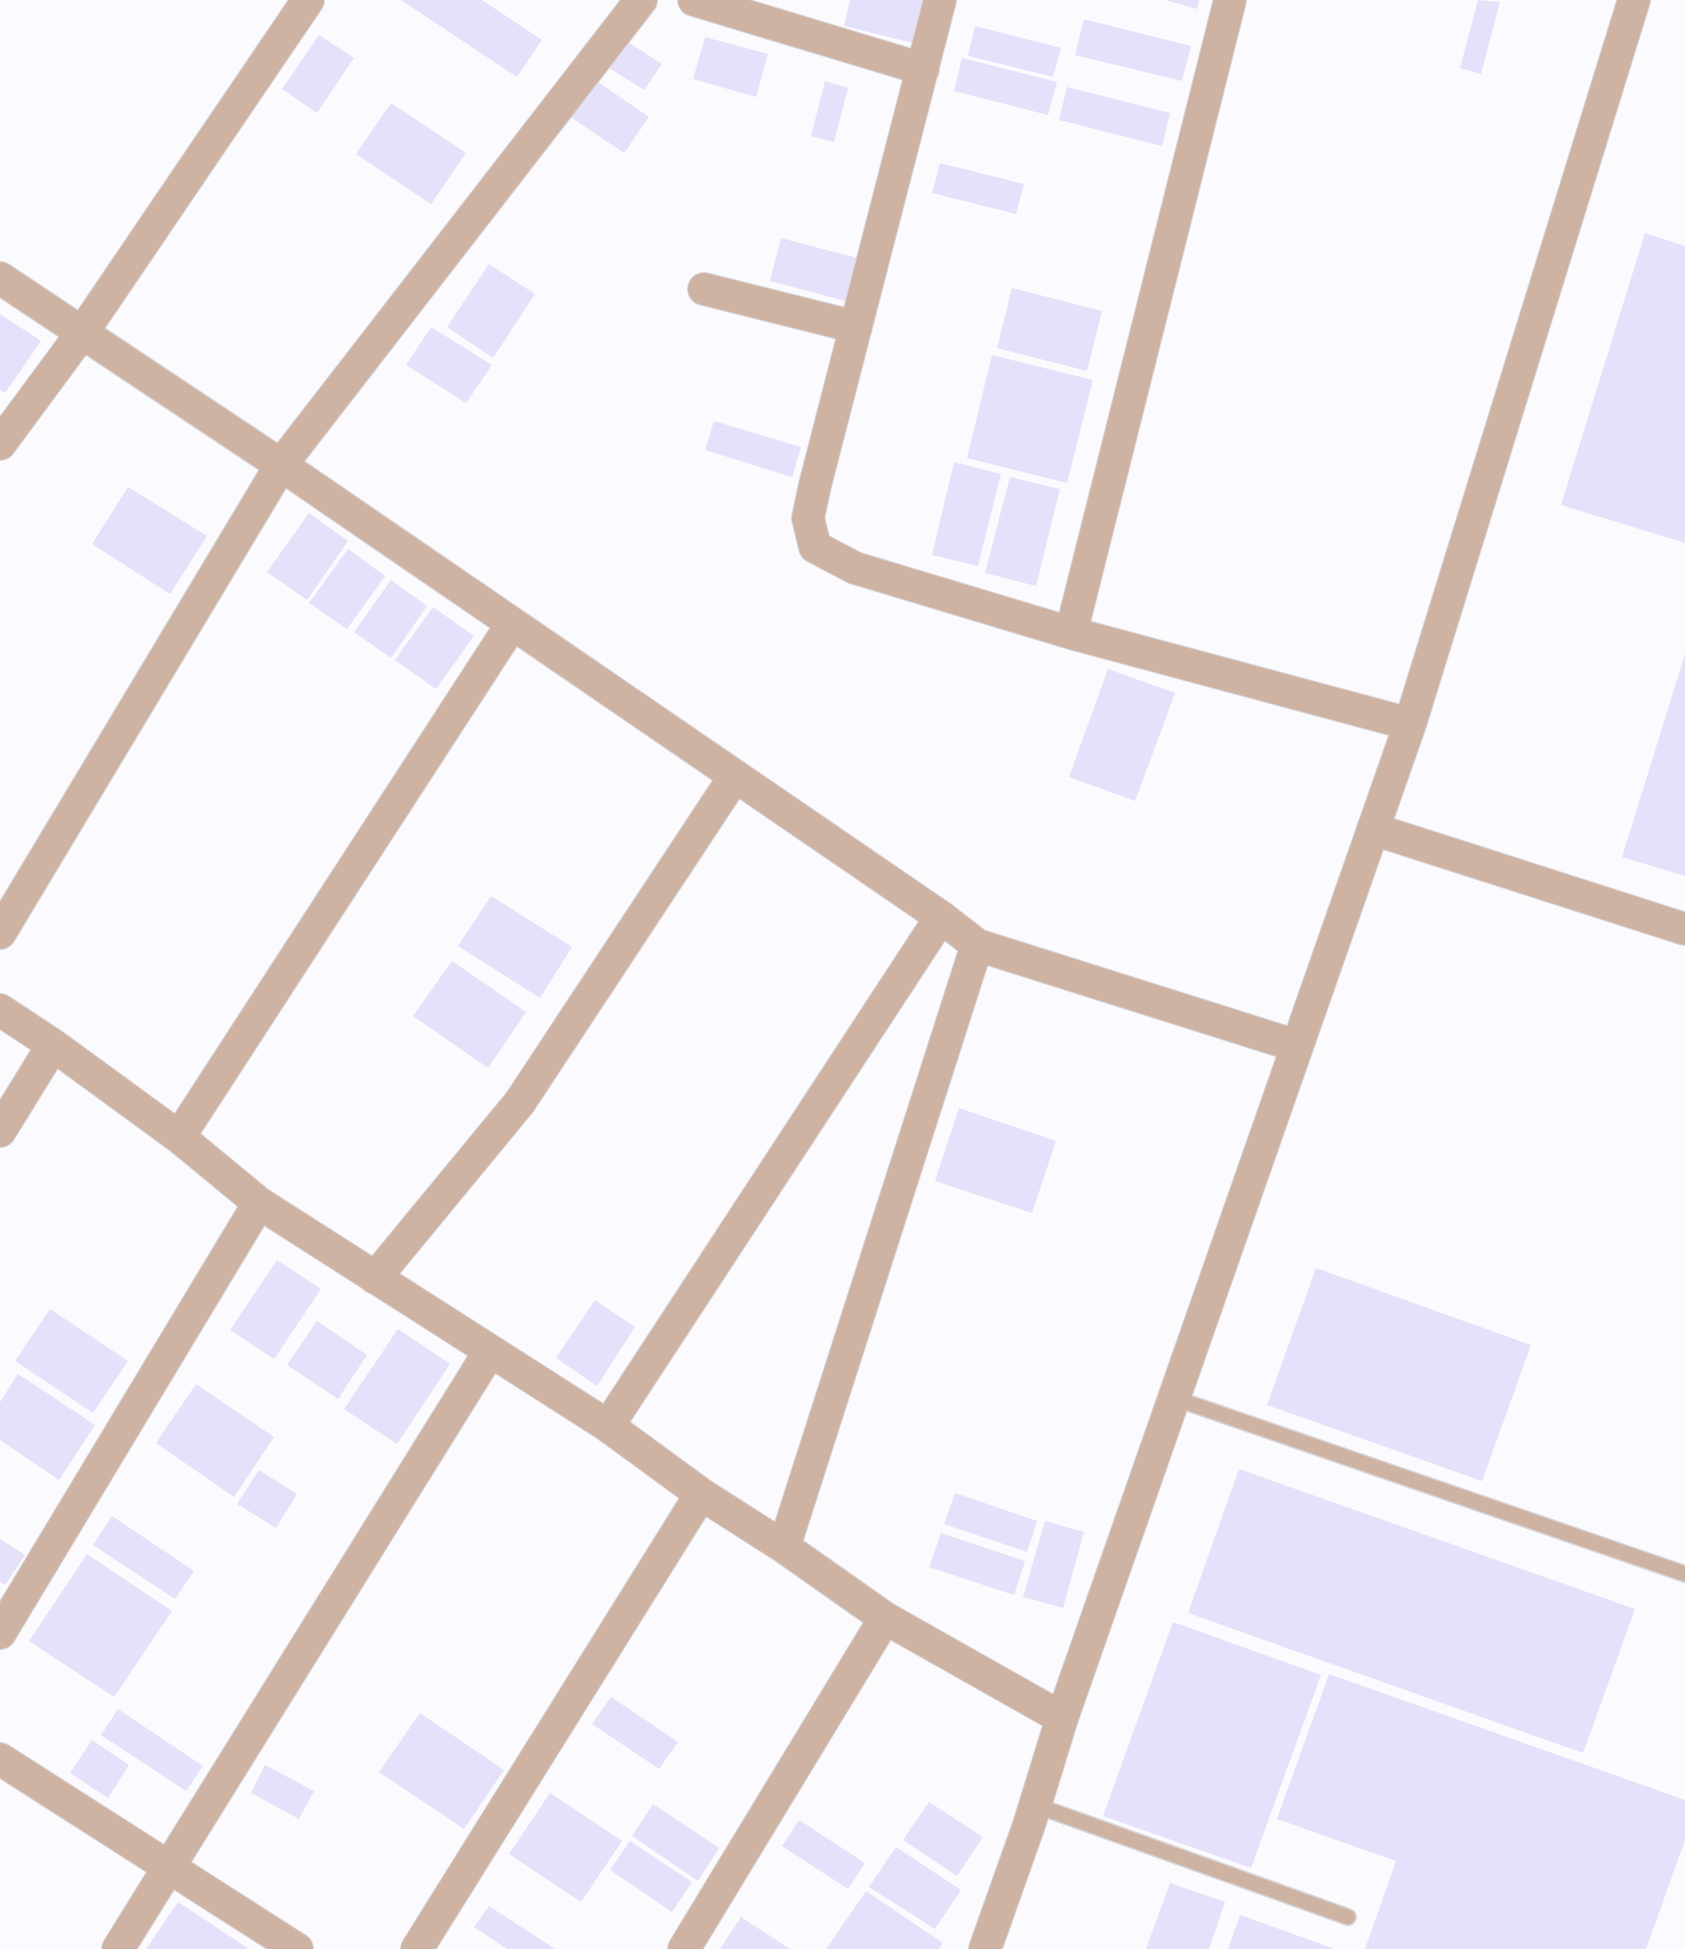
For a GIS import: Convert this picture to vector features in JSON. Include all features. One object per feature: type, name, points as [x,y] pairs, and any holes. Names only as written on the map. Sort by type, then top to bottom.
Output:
[{"type":"street","points":[[0,444],[82,333],[308,0]]},
{"type":"street","points":[[0,933],[281,465],[641,0]]},
{"type":"street","points":[[694,0],[923,69]]},
{"type":"street","points":[[940,0],[815,484],[808,518],[815,547],[855,568],[1071,633],[1410,723]]},
{"type":"street","points":[[1071,633],[1230,0]]},
{"type":"street","points":[[985,1949],[1035,1805],[1062,1718],[1410,723],[1634,0]]},
{"type":"street","points":[[0,278],[281,465],[941,917],[978,945],[1297,1046]]},
{"type":"street","points":[[704,289],[856,327]]},
{"type":"street","points":[[179,1137],[512,624]]},
{"type":"street","points":[[375,1278],[520,1102],[735,776]]},
{"type":"street","points":[[1373,829],[1685,929]]},
{"type":"street","points":[[608,1426],[941,917]]},
{"type":"street","points":[[783,1546],[978,945]]},
{"type":"street","points":[[0,1010],[53,1045],[179,1137],[259,1203],[608,1426],[701,1494],[783,1546],[885,1618],[1062,1718]]},
{"type":"street","points":[[0,1131],[53,1045]]},
{"type":"street","points":[[0,1633],[259,1203]]},
{"type":"street","points":[[118,1949],[490,1351]]},
{"type":"street","points":[[417,1949],[701,1494]]},
{"type":"street","points":[[684,1949],[885,1618]]},
{"type":"street","points":[[0,1759],[297,1949]]},
{"type":"lane","points":[[1174,1398],[1685,1574]]},
{"type":"lane","points":[[1035,1805],[1348,1917]]},
{"type":"building","points":[[401,0],[482,0],[542,40],[517,77]]},
{"type":"building","points":[[850,0],[927,0],[917,44],[844,26]]},
{"type":"building","points":[[1165,0],[1199,0],[1197,9]]},
{"type":"building","points":[[1478,0],[1500,2],[1481,74],[1460,68]]},
{"type":"building","points":[[1084,19],[1191,46],[1182,81],[1075,55]]},
{"type":"building","points":[[975,26],[1061,48],[1053,77],[968,56]]},
{"type":"building","points":[[319,35],[354,58],[317,113],[282,89]]},
{"type":"building","points":[[705,37],[768,54],[756,97],[693,79]]},
{"type":"building","points":[[623,39],[662,64],[644,90],[606,66]]},
{"type":"building","points":[[962,58],[1057,82],[1048,115],[954,91]]},
{"type":"building","points":[[595,80],[649,117],[624,153],[569,116]]},
{"type":"building","points":[[825,81],[848,88],[834,142],[811,136]]},
{"type":"building","points":[[1067,87],[1170,113],[1162,146],[1059,120]]},
{"type":"building","points":[[391,103],[466,153],[431,204],[356,154]]},
{"type":"building","points":[[940,163],[1024,184],[1016,214],[932,193]]},
{"type":"building","points":[[1645,233],[1685,246],[1685,543],[1561,505]]},
{"type":"building","points":[[781,238],[861,259],[849,302],[770,281]]},
{"type":"building","points":[[489,264],[535,294],[493,358],[447,327]]},
{"type":"building","points":[[1012,288],[1102,311],[1087,371],[997,348]]},
{"type":"building","points":[[0,314],[41,341],[5,393],[0,390]]},
{"type":"building","points":[[431,327],[492,365],[466,403],[406,365]]},
{"type":"building","points":[[992,355],[1093,380],[1067,483],[967,458]]},
{"type":"building","points":[[714,421],[801,447],[792,477],[705,450]]},
{"type":"building","points":[[954,462],[1001,474],[978,566],[932,555]]},
{"type":"building","points":[[1010,477],[1060,489],[1036,586],[985,573]]},
{"type":"building","points":[[128,487],[207,536],[170,594],[92,544]]},
{"type":"building","points":[[309,513],[348,541],[307,600],[267,572]]},
{"type":"building","points":[[348,549],[385,576],[347,629],[309,603]]},
{"type":"building","points":[[391,580],[427,606],[391,658],[354,632]]},
{"type":"building","points":[[433,607],[474,636],[436,689],[395,660]]},
{"type":"building","points":[[1685,654],[1685,876],[1622,857]]},
{"type":"building","points":[[1108,669],[1175,693],[1135,801],[1069,777]]},
{"type":"building","points":[[491,896],[572,947],[540,998],[458,946]]},
{"type":"building","points":[[452,961],[526,1012],[488,1068],[413,1016]]},
{"type":"building","points":[[959,1108],[1056,1141],[1032,1213],[935,1181]]},
{"type":"building","points":[[277,1260],[321,1289],[274,1359],[230,1330]]},
{"type":"building","points":[[1316,1268],[1531,1345],[1482,1481],[1267,1405]]},
{"type":"building","points":[[595,1300],[635,1327],[597,1386],[556,1358]]},
{"type":"building","points":[[50,1309],[128,1361],[93,1413],[15,1361]]},
{"type":"building","points":[[317,1321],[367,1355],[338,1399],[287,1365]]},
{"type":"building","points":[[398,1329],[450,1364],[397,1444],[344,1409]]},
{"type":"building","points":[[18,1374],[95,1425],[59,1480],[0,1440],[0,1402]]},
{"type":"building","points":[[196,1384],[274,1437],[234,1497],[156,1443]]},
{"type":"building","points":[[1239,1469],[1635,1609],[1583,1753],[1188,1613]]},
{"type":"building","points":[[259,1470],[297,1494],[276,1528],[237,1504]]},
{"type":"building","points":[[955,1493],[1037,1521],[1027,1552],[944,1524]]},
{"type":"building","points":[[112,1516],[194,1571],[175,1599],[93,1545]]},
{"type":"building","points":[[1045,1521],[1084,1532],[1063,1608],[1023,1597]]},
{"type":"building","points":[[941,1533],[1025,1561],[1014,1595],[929,1567]]},
{"type":"building","points":[[0,1539],[25,1555],[5,1585],[0,1582]]},
{"type":"building","points":[[87,1554],[172,1611],[114,1697],[29,1641]]},
{"type":"building","points":[[1173,1622],[1321,1675],[1251,1868],[1103,1816]]},
{"type":"building","points":[[1329,1674],[1685,1800],[1685,1840],[1646,1949],[1365,1949],[1396,1861],[1277,1819]]},
{"type":"building","points":[[611,1697],[678,1742],[659,1769],[592,1724]]},
{"type":"building","points":[[118,1709],[203,1766],[186,1791],[101,1735]]},
{"type":"building","points":[[420,1713],[504,1770],[464,1829],[379,1772]]},
{"type":"building","points":[[92,1740],[129,1765],[108,1798],[70,1773]]},
{"type":"building","points":[[265,1765],[314,1791],[299,1819],[251,1793]]},
{"type":"building","points":[[550,1793],[622,1841],[581,1902],[509,1854]]},
{"type":"building","points":[[929,1802],[983,1837],[957,1876],[903,1840]]},
{"type":"building","points":[[653,1804],[719,1848],[698,1881],[632,1836]]},
{"type":"building","points":[[799,1820],[865,1863],[848,1889],[782,1846]]},
{"type":"building","points":[[630,1841],[692,1882],[672,1912],[610,1870]]},
{"type":"building","points":[[896,1847],[961,1890],[935,1929],[869,1887]]},
{"type":"building","points":[[1170,1883],[1225,1902],[1209,1949],[1146,1949]]},
{"type":"building","points":[[866,1891],[943,1943],[939,1949],[826,1949]]},
{"type":"building","points":[[178,1902],[249,1949],[146,1949]]},
{"type":"building","points":[[489,1906],[555,1949],[507,1949],[474,1927]]},
{"type":"building","points":[[1240,1915],[1335,1949],[1228,1949]]},
{"type":"building","points":[[741,1917],[790,1949],[720,1949]]}]
